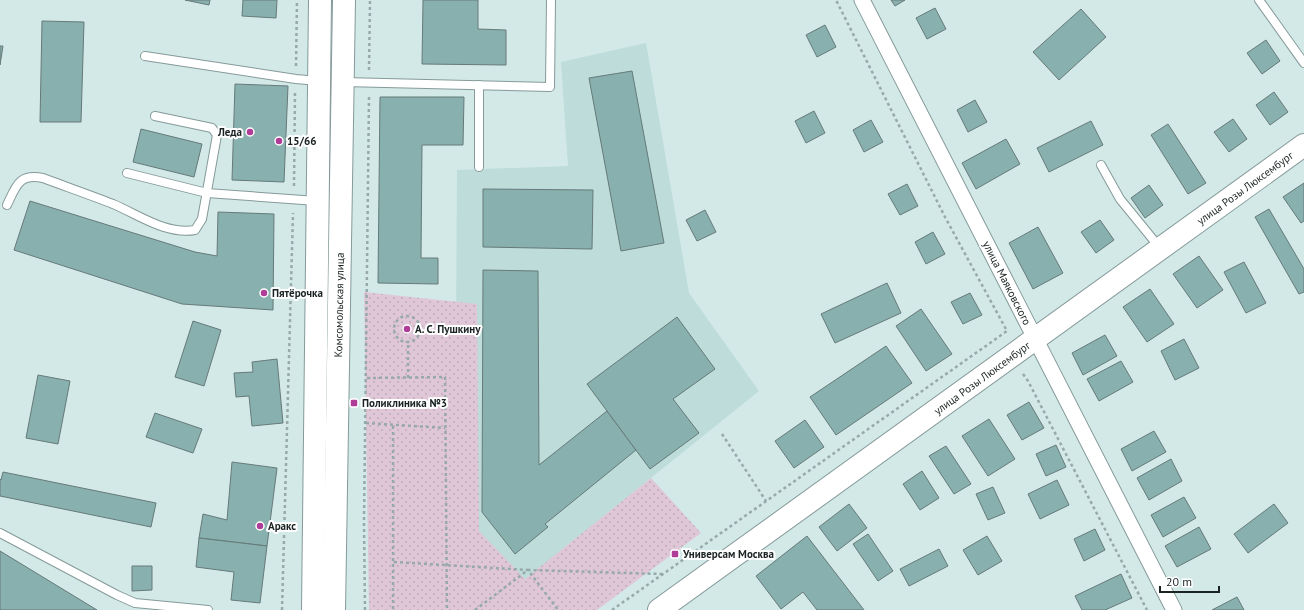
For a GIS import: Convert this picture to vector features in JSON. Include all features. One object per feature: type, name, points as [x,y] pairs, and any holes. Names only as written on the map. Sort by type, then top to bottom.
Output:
[{"type":"main road","name":"Комсомольская улица","points":[[313,610],[320,0]]},
{"type":"main road","name":"Комсомольская улица","points":[[334,610],[344,0]]},
{"type":"main road","name":"улица Розы Люксембург","points":[[664,609],[1304,145]]},
{"type":"street","name":"улица Маяковского","points":[[862,0],[1174,610]]},
{"type":"lane","points":[[342,82],[550,87],[551,0]]},
{"type":"lane","points":[[1259,0],[1304,63]]},
{"type":"lane","points":[[145,56],[296,79],[319,81]]},
{"type":"lane","points":[[479,85],[479,167]]},
{"type":"lane","points":[[7,205],[17,185],[26,177],[36,177],[43,178],[114,205],[176,231],[195,230],[202,219],[218,135],[212,128],[155,116]]},
{"type":"lane","points":[[1101,165],[1120,199],[1160,249]]},
{"type":"lane","points":[[127,173],[207,193],[318,201]]},
{"type":"lane","points":[[0,533],[135,603],[208,610]]},
{"type":"path","points":[[282,610],[294,200],[297,0]]},
{"type":"path","points":[[365,610],[364,522],[367,378],[370,0]]},
{"type":"path","points":[[612,610],[1006,331],[945,217],[836,0]]},
{"type":"path","points":[[405,316],[409,316],[416,320],[420,328],[417,336],[408,341],[405,342],[397,338],[394,331],[395,323],[401,317],[405,316]]},
{"type":"path","points":[[408,341],[408,378]]},
{"type":"path","points":[[367,378],[445,377],[447,610]]},
{"type":"path","points":[[1028,381],[1147,610]]},
{"type":"path","points":[[366,423],[393,426],[446,428]]},
{"type":"path","points":[[393,426],[393,610]]},
{"type":"path","points":[[722,434],[766,501]]},
{"type":"path","points":[[394,562],[528,570],[663,574]]},
{"type":"path","points":[[475,610],[528,570]]},
{"type":"path","points":[[528,570],[558,610]]},
{"type":"shaded area","points":[[646,43],[689,293],[759,391],[508,593],[455,510],[457,170],[568,166],[561,62]]},
{"type":"shaded area","points":[[364,292],[477,304],[479,531],[525,579],[651,478],[701,533],[597,610],[369,610]]},
{"type":"building","points":[[185,0],[210,0],[209,5]]},
{"type":"building","points":[[243,0],[277,0],[276,18],[242,16]]},
{"type":"building","points":[[423,0],[478,0],[478,29],[506,30],[506,65],[422,64]]},
{"type":"building","points":[[891,0],[905,0],[895,6]]},
{"type":"building","points":[[935,8],[946,29],[927,39],[916,18]]},
{"type":"building","points":[[1081,9],[1106,37],[1059,80],[1033,52]]},
{"type":"building","points":[[42,21],[84,22],[81,122],[40,122]]},
{"type":"building","points":[[825,25],[836,47],[817,57],[806,35]]},
{"type":"building","points":[[1266,40],[1280,61],[1262,74],[1247,53]]},
{"type":"building","points":[[0,46],[3,46],[0,65]]},
{"type":"building","points":[[632,71],[664,243],[621,251],[589,78]]},
{"type":"building","points":[[235,84],[288,86],[284,182],[232,180]]},
{"type":"building","points":[[1274,92],[1288,112],[1270,125],[1256,105]]},
{"type":"building","points":[[380,97],[464,97],[463,145],[422,145],[421,258],[438,258],[438,284],[378,283]]},
{"type":"building","points":[[975,100],[987,122],[968,132],[957,110]]},
{"type":"building","points":[[814,111],[825,133],[806,143],[795,121]]},
{"type":"building","points":[[1233,119],[1247,139],[1229,152],[1214,132]]},
{"type":"building","points":[[871,120],[883,142],[864,152],[853,130]]},
{"type":"building","points":[[1091,121],[1103,145],[1049,172],[1037,148]]},
{"type":"building","points":[[1168,124],[1206,183],[1188,194],[1151,135]]},
{"type":"building","points":[[141,129],[202,144],[194,177],[133,162]]},
{"type":"building","points":[[1006,139],[1020,164],[976,189],[962,163]]},
{"type":"building","points":[[1304,183],[1304,221],[1301,223],[1283,197]]},
{"type":"building","points":[[907,184],[918,206],[900,215],[888,194]]},
{"type":"building","points":[[1149,185],[1163,205],[1145,218],[1131,198]]},
{"type":"building","points":[[483,189],[593,190],[592,249],[483,247]]},
{"type":"building","points":[[30,201],[195,252],[217,256],[218,212],[274,214],[273,310],[182,304],[14,250]]},
{"type":"building","points":[[1269,209],[1304,269],[1304,292],[1299,294],[1255,217]]},
{"type":"building","points":[[705,210],[716,232],[697,241],[686,220]]},
{"type":"building","points":[[1100,220],[1114,240],[1096,253],[1081,232]]},
{"type":"building","points":[[1038,227],[1063,273],[1033,289],[1009,243]]},
{"type":"building","points":[[933,232],[945,254],[926,264],[915,242]]},
{"type":"building","points":[[1199,256],[1223,290],[1197,308],[1173,274]]},
{"type":"building","points":[[1244,262],[1266,303],[1246,313],[1224,272]]},
{"type":"building","points":[[483,270],[538,271],[539,465],[607,411],[636,450],[545,524],[548,527],[515,554],[482,512]]},
{"type":"building","points":[[887,283],[901,313],[835,343],[821,314]]},
{"type":"building","points":[[1150,289],[1174,324],[1147,342],[1123,307]]},
{"type":"building","points":[[970,293],[982,315],[963,324],[951,302]]},
{"type":"building","points":[[921,309],[952,354],[926,371],[896,326]]},
{"type":"building","points":[[677,317],[715,369],[673,399],[699,433],[650,469],[587,384]]},
{"type":"building","points":[[193,321],[221,330],[204,386],[175,377]]},
{"type":"building","points":[[1105,335],[1117,356],[1083,375],[1072,353]]},
{"type":"building","points":[[1184,339],[1199,368],[1175,380],[1161,351]]},
{"type":"building","points":[[886,346],[912,383],[836,435],[810,397]]},
{"type":"building","points":[[277,359],[283,423],[252,426],[249,396],[236,397],[234,373],[253,372],[252,362]]},
{"type":"building","points":[[1121,361],[1133,382],[1099,401],[1087,379]]},
{"type":"building","points":[[38,375],[70,381],[58,444],[26,438]]},
{"type":"building","points":[[1029,402],[1044,428],[1022,440],[1007,415]]},
{"type":"building","points":[[155,413],[202,429],[193,453],[146,437]]},
{"type":"building","points":[[989,419],[1015,459],[988,476],[962,436]]},
{"type":"building","points":[[805,420],[824,447],[794,468],[775,441]]},
{"type":"building","points":[[1154,431],[1166,452],[1132,471],[1121,449]]},
{"type":"building","points":[[1056,445],[1066,467],[1046,476],[1036,454]]},
{"type":"building","points":[[946,446],[971,484],[954,494],[929,456]]},
{"type":"building","points":[[1171,459],[1182,481],[1149,500],[1137,478]]},
{"type":"building","points":[[232,462],[277,468],[267,546],[199,538],[203,514],[227,520]]},
{"type":"building","points":[[922,471],[939,498],[920,510],[903,484]]},
{"type":"building","points":[[3,472],[156,503],[151,527],[0,496],[0,479],[1,480]]},
{"type":"building","points":[[1057,480],[1069,505],[1040,519],[1028,494]]},
{"type":"building","points":[[993,487],[1005,513],[988,520],[976,494]]},
{"type":"building","points":[[1184,497],[1196,518],[1163,537],[1151,515]]},
{"type":"building","points":[[849,504],[867,528],[837,551],[819,527]]},
{"type":"building","points":[[1274,504],[1288,523],[1248,553],[1234,534]]},
{"type":"building","points":[[1199,527],[1211,549],[1177,567],[1165,546]]},
{"type":"building","points":[[1095,529],[1105,550],[1084,561],[1074,539]]},
{"type":"building","points":[[868,534],[893,571],[878,581],[853,544]]},
{"type":"building","points":[[807,536],[864,610],[817,610],[803,592],[781,609],[756,576]]},
{"type":"building","points":[[987,536],[1002,561],[978,575],[963,550]]},
{"type":"building","points":[[199,538],[267,546],[260,603],[231,600],[234,572],[196,567]]},
{"type":"building","points":[[939,549],[948,566],[909,586],[900,569]]},
{"type":"building","points":[[0,551],[97,610],[0,610]]},
{"type":"building","points":[[132,566],[152,566],[152,590],[132,591]]},
{"type":"building","points":[[1121,574],[1132,598],[1105,610],[1082,610],[1075,596]]},
{"type":"building","points":[[1237,597],[1244,610],[1212,610]]},
{"type":"place","name":"Леда","points":[[250,132]]},
{"type":"place","name":"15/66","points":[[279,141]]},
{"type":"place","name":"Пятёрочка","points":[[264,293]]},
{"type":"place","name":"А. С. Пушкину","points":[[407,329]]},
{"type":"place","name":"Поликлиника №3","points":[[354,403]]},
{"type":"place","name":"Аракс","points":[[260,526]]},
{"type":"place","name":"Универсам Москва","points":[[675,554]]}]
